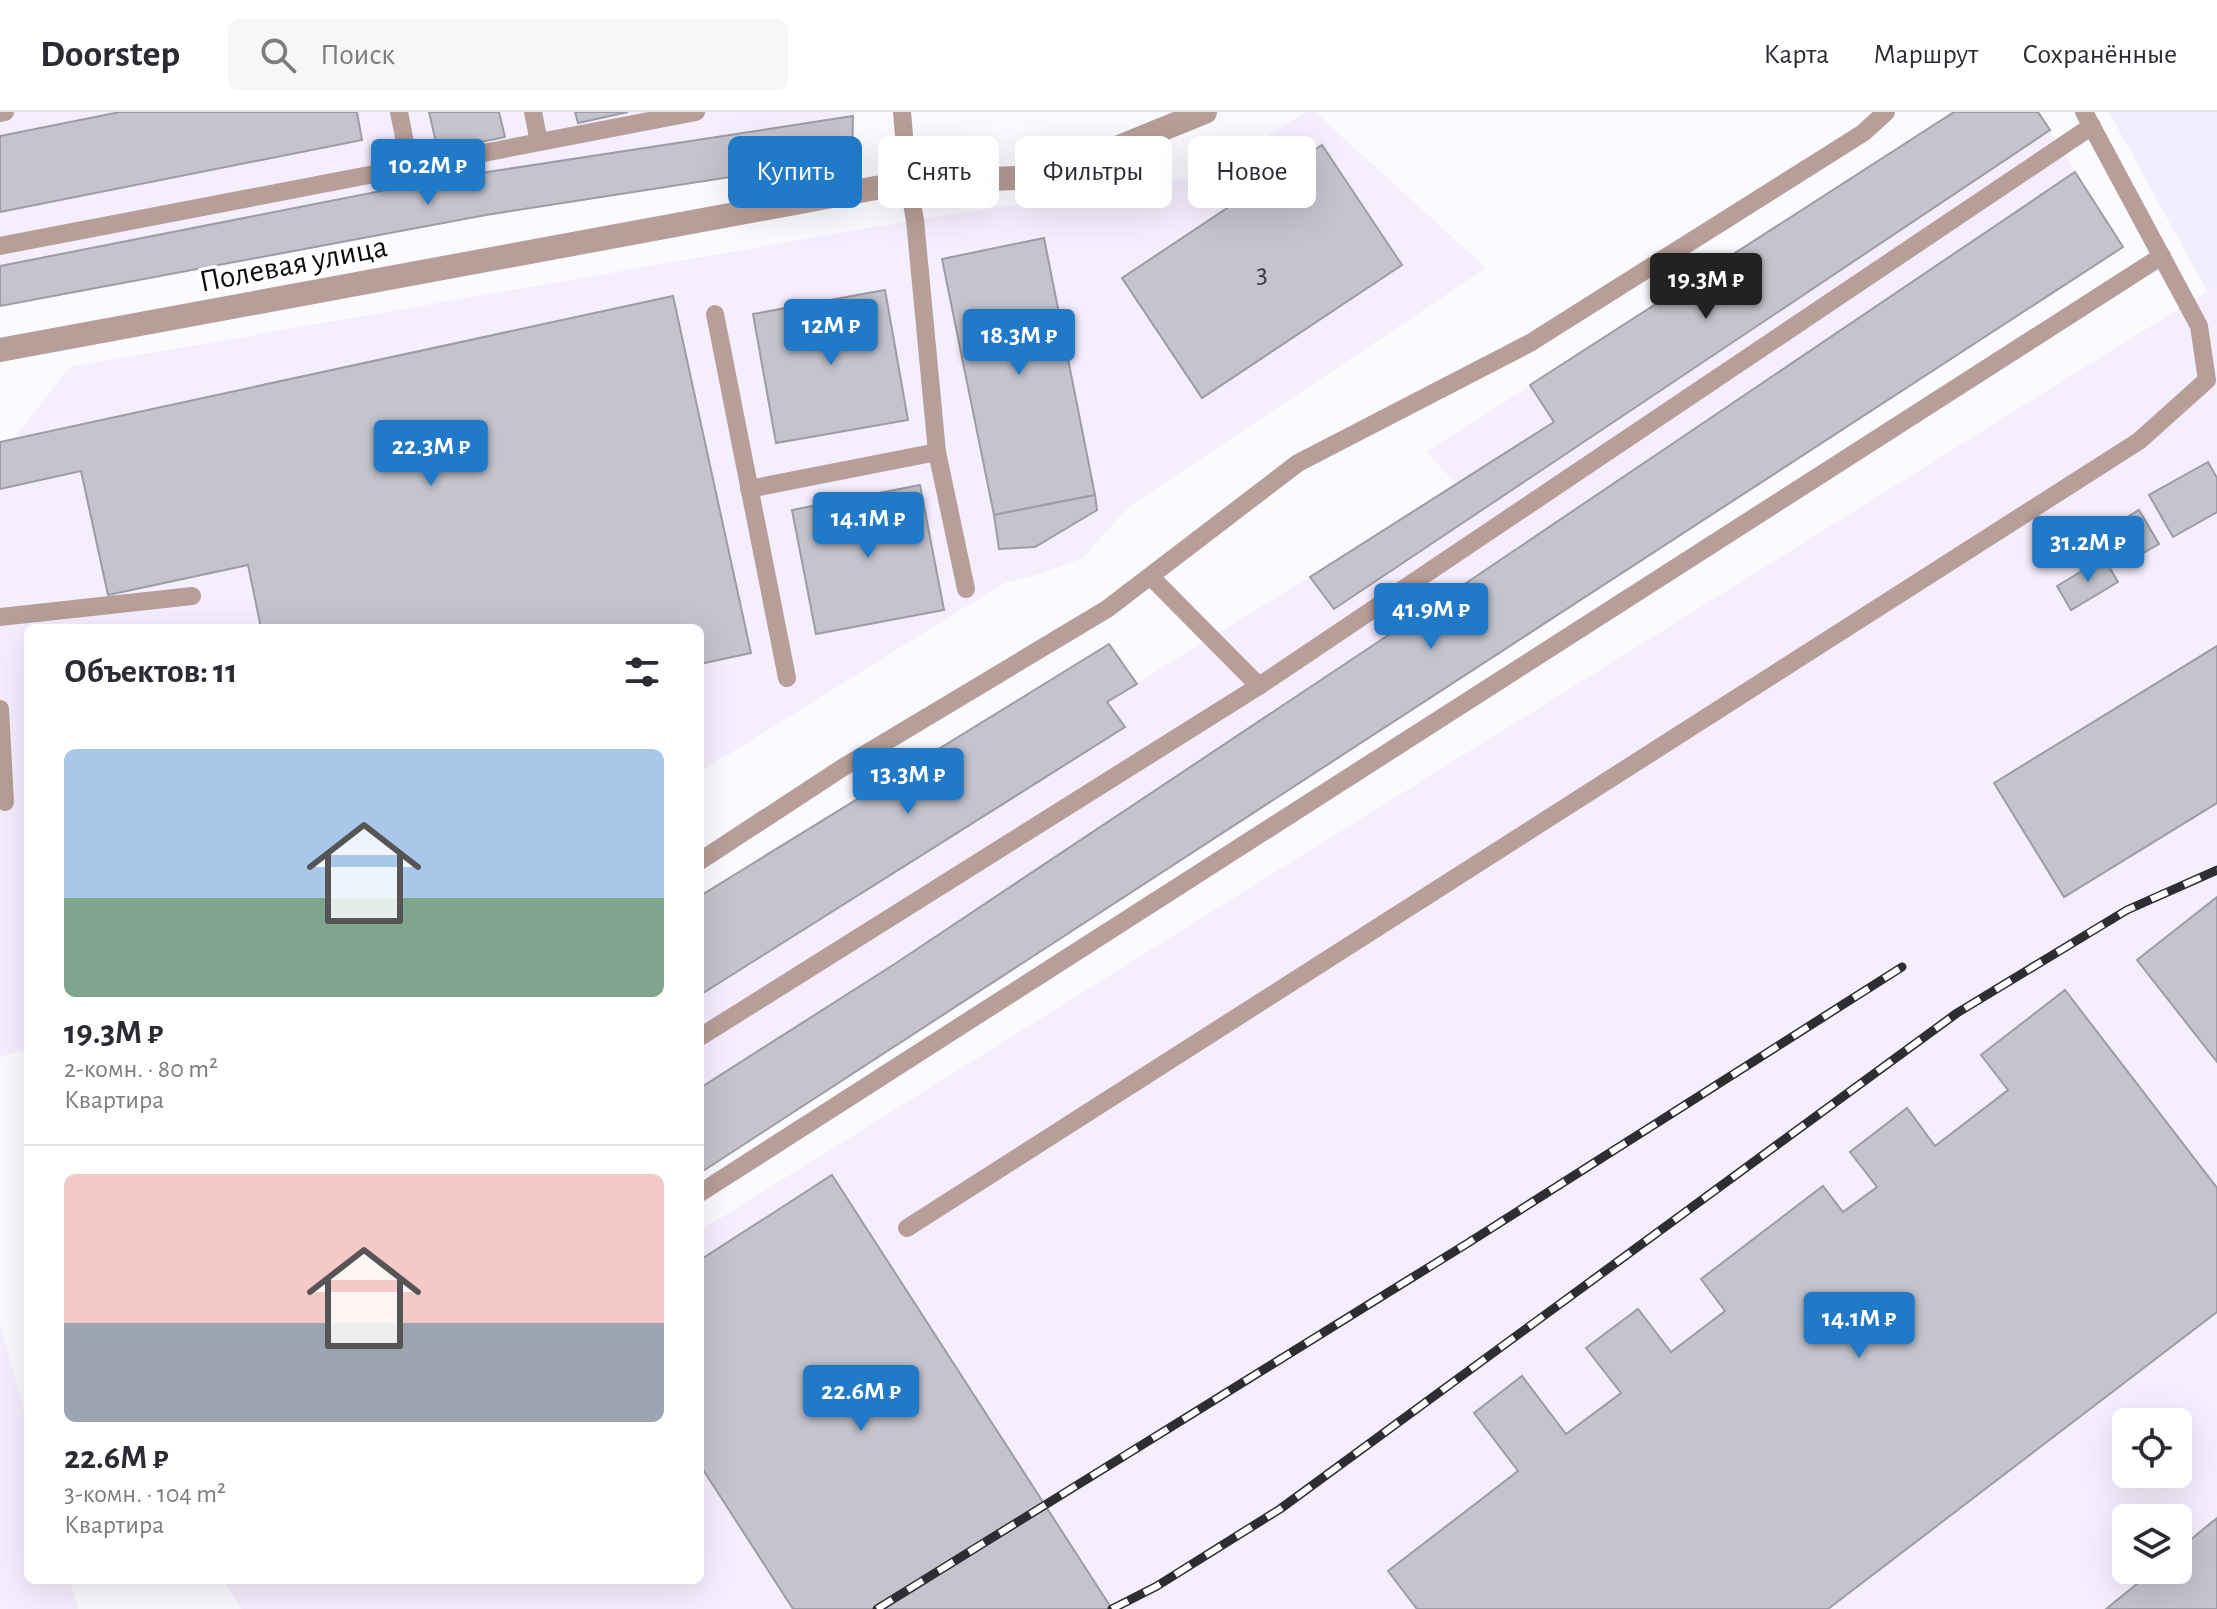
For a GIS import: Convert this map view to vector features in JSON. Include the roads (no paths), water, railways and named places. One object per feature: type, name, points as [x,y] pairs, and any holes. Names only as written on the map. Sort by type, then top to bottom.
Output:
[{"type":"street","name":"Полевая улица","points":[[999,179],[1020,178],[1082,162],[1205,112]]},
{"type":"street","name":"Полевая улица","points":[[0,350],[878,188]]},
{"type":"lane","points":[[399,112],[410,167]]},
{"type":"lane","points":[[533,112],[539,142]]},
{"type":"lane","points":[[0,246],[672,114],[696,112]]},
{"type":"lane","points":[[902,112],[904,136]]},
{"type":"lane","points":[[704,858],[842,768],[1107,609],[1298,463],[1530,343],[1863,133],[1886,112]]},
{"type":"lane","points":[[704,1034],[1259,686],[2088,119],[2199,326],[2207,380],[2139,441],[907,1228]]},
{"type":"lane","points":[[913,208],[937,452],[966,589]]},
{"type":"lane","points":[[704,1190],[2162,256]]},
{"type":"lane","points":[[715,314],[787,678]]},
{"type":"lane","points":[[749,489],[937,452]]},
{"type":"lane","points":[[1151,577],[1259,686]]},
{"type":"lane","points":[[0,617],[192,596]]},
{"type":"lane","points":[[0,709],[5,802]]},
{"type":"railway","points":[[1112,1609],[1157,1586],[1280,1509],[1957,1013],[2127,910],[2217,870]]},
{"type":"railway","points":[[877,1609],[1468,1243],[1902,967]]}]
